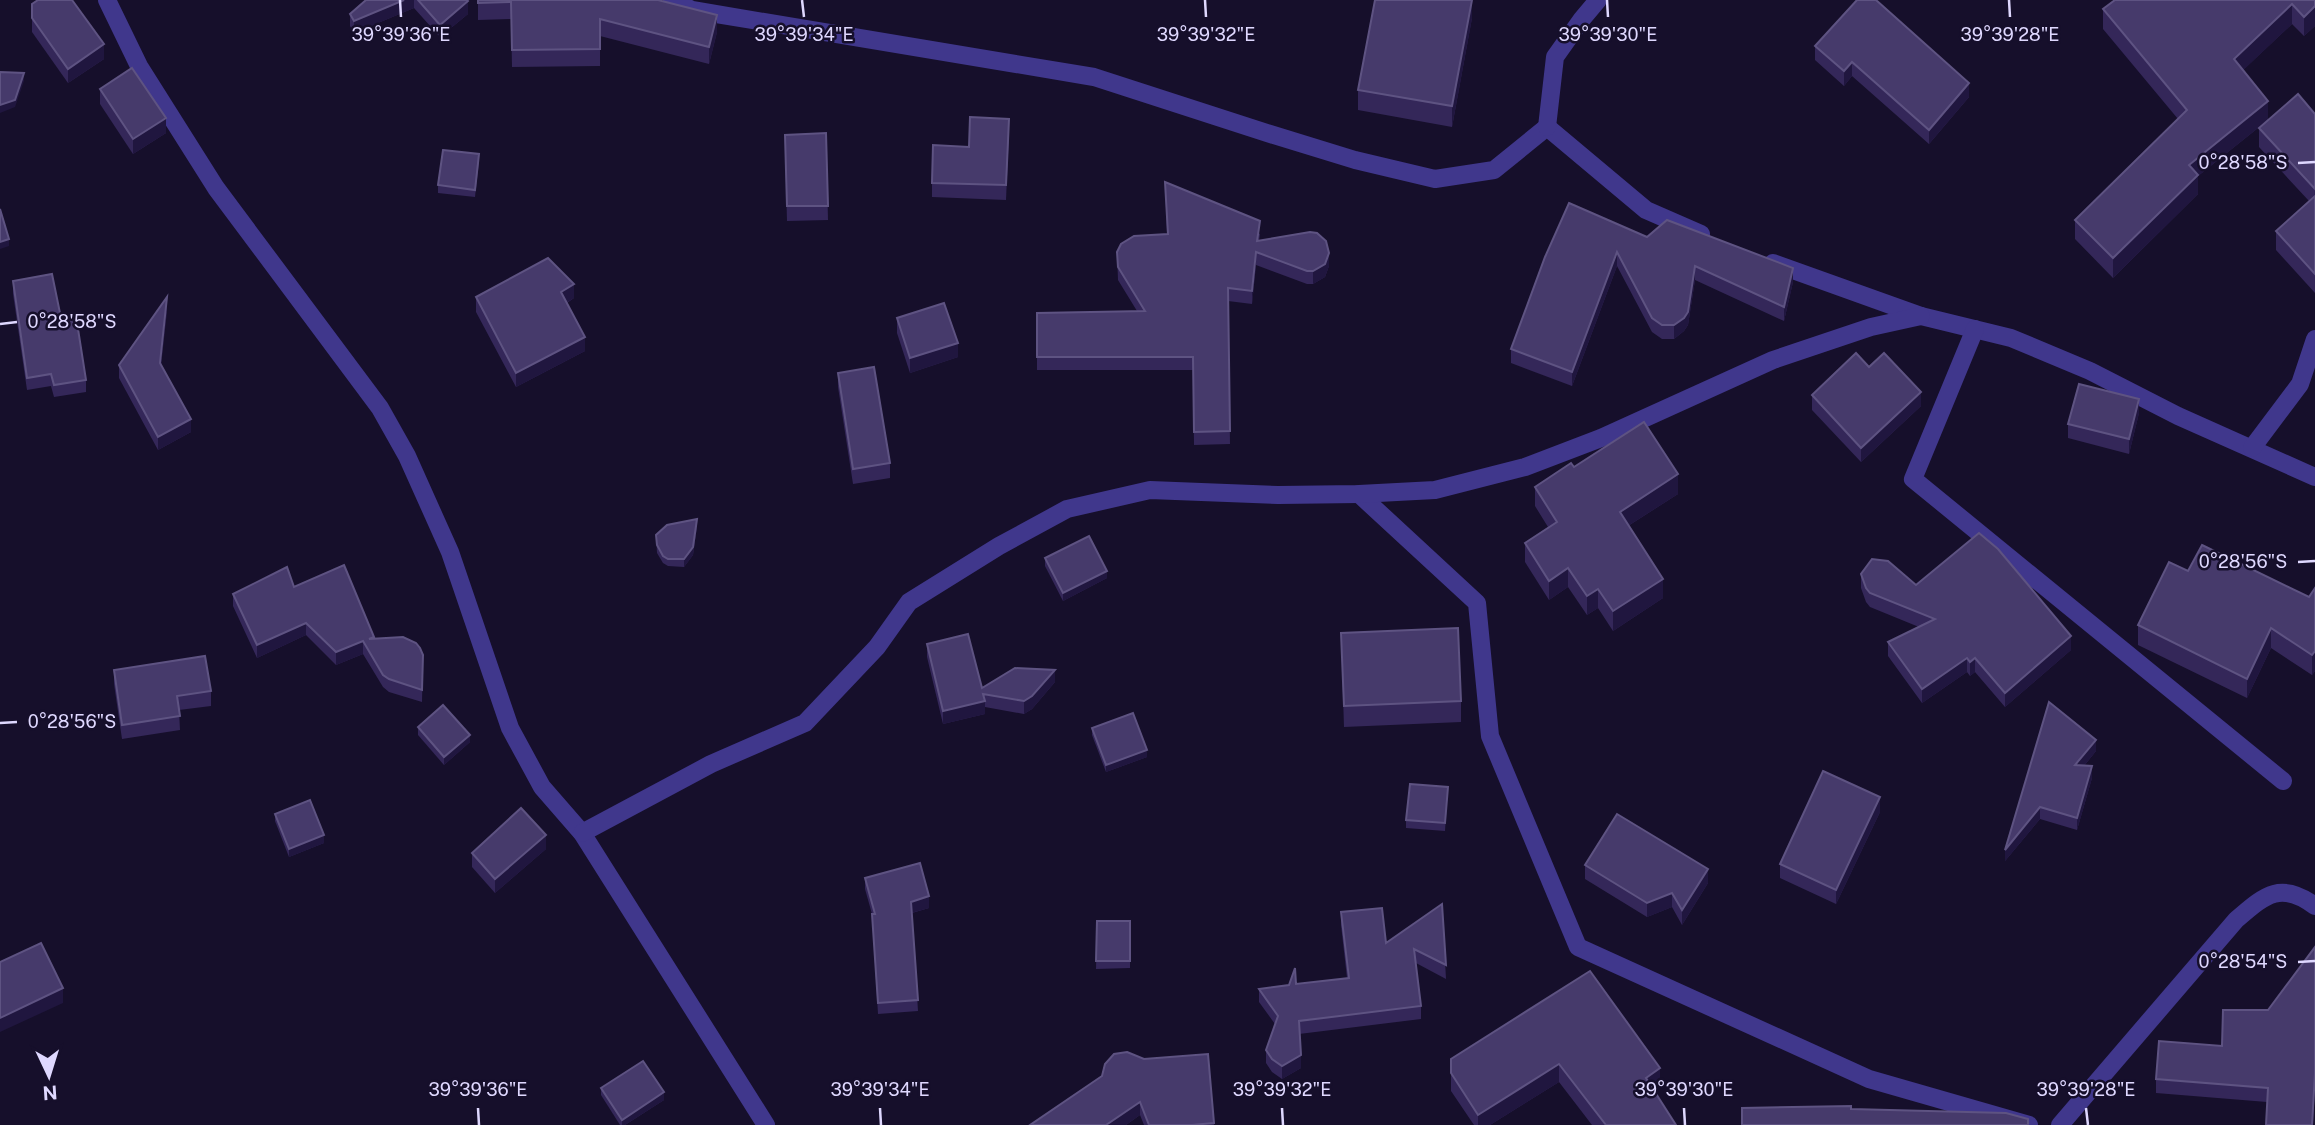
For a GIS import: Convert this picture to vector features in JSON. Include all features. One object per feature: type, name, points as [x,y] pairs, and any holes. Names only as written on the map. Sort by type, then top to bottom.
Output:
[{"type":"street","points":[[107,0],[139,65],[216,188],[380,408],[407,456],[450,552],[510,728],[542,787],[582,833],[765,1125]]},
{"type":"street","points":[[672,0],[692,10],[1094,77],[1355,160],[1435,179],[1494,170],[1547,127],[1555,57],[1581,19],[1598,0]]},
{"type":"street","points":[[1547,127],[1646,210],[1715,239]]},
{"type":"street","points":[[1762,259],[1921,316],[2011,338],[2091,371],[2178,415],[2315,477]]},
{"type":"street","points":[[582,833],[711,764],[805,723],[877,648],[908,602],[999,546],[1067,509],[1150,490],[1278,495],[1435,490],[1525,467],[1601,438],[1773,360],[1871,327],[1921,316]]},
{"type":"street","points":[[1975,329],[1913,479],[2283,781]]},
{"type":"street","points":[[2252,448],[2300,384],[2315,339]]},
{"type":"street","points":[[1359,494],[1477,603],[1490,736],[1578,947],[1869,1079],[2028,1125]]},
{"type":"street","points":[[2060,1125],[2066,1114],[2236,920],[2263,896],[2286,892],[2315,906]]},
{"type":"building","points":[[38,0],[72,0],[104,44],[68,69],[32,18],[32,4]]},
{"type":"building","points":[[366,0],[404,0],[354,21],[350,14]]},
{"type":"building","points":[[418,0],[467,0],[468,1],[440,25]]},
{"type":"building","points":[[478,0],[658,0],[717,15],[709,47],[600,19],[600,49],[512,50],[511,2],[478,3]]},
{"type":"building","points":[[1375,0],[1472,0],[1452,106],[1358,90]]},
{"type":"building","points":[[1857,0],[1876,0],[1969,83],[1929,130],[1852,62],[1844,71],[1815,46]]},
{"type":"building","points":[[2115,0],[2315,0],[2315,6],[2304,17],[2292,4],[2234,59],[2268,101],[2189,165],[2198,175],[2113,258],[2075,220],[2187,110],[2103,9]]},
{"type":"building","points":[[132,68],[166,118],[133,139],[100,89]]},
{"type":"building","points":[[0,72],[24,73],[15,100],[0,105]]},
{"type":"building","points":[[2298,94],[2315,114],[2315,189],[2259,128]]},
{"type":"building","points":[[970,117],[1009,119],[1006,185],[932,183],[933,145],[969,147]]},
{"type":"building","points":[[826,133],[828,206],[787,206],[785,135]]},
{"type":"building","points":[[443,150],[479,154],[475,190],[438,185]]},
{"type":"building","points":[[1165,182],[1260,221],[1257,241],[1310,232],[1317,233],[1326,241],[1329,253],[1325,264],[1313,271],[1256,252],[1252,291],[1228,288],[1230,431],[1194,432],[1193,357],[1037,357],[1037,313],[1145,311],[1118,267],[1117,252],[1121,244],[1134,236],[1168,234]]},
{"type":"building","points":[[2315,196],[2315,274],[2276,231]]},
{"type":"building","points":[[1569,203],[1647,237],[1667,220],[1793,268],[1784,307],[1695,266],[1688,312],[1674,325],[1662,325],[1652,318],[1617,252],[1572,372],[1511,349],[1545,257]]},
{"type":"building","points":[[0,209],[9,239],[0,242]]},
{"type":"building","points":[[548,258],[574,284],[561,292],[585,337],[516,373],[476,297]]},
{"type":"building","points":[[52,274],[61,318],[76,316],[86,380],[54,385],[51,374],[27,378],[13,281]]},
{"type":"building","points":[[167,297],[160,363],[191,419],[158,437],[119,365]]},
{"type":"building","points":[[944,303],[958,343],[910,358],[897,318]]},
{"type":"building","points":[[1856,353],[1869,367],[1884,353],[1921,392],[1861,448],[1812,395]]},
{"type":"building","points":[[874,367],[890,463],[853,469],[838,373]]},
{"type":"building","points":[[2079,384],[2139,399],[2129,439],[2068,424]]},
{"type":"building","points":[[1644,422],[1678,474],[1620,512],[1663,579],[1613,611],[1598,589],[1587,596],[1568,568],[1549,581],[1525,543],[1557,522],[1535,487],[1571,463],[1574,467]]},
{"type":"building","points":[[697,519],[693,547],[684,559],[668,559],[663,556],[657,545],[656,535],[667,525]]},
{"type":"building","points":[[1979,533],[1998,549],[2071,636],[2005,693],[1975,658],[1970,662],[1967,658],[1922,689],[1888,642],[1935,619],[1870,593],[1861,574],[1872,559],[1888,561],[1916,585]]},
{"type":"building","points":[[1089,536],[1107,571],[1063,593],[1045,558]]},
{"type":"building","points":[[2202,545],[2309,597],[2315,588],[2315,651],[2312,655],[2271,628],[2247,679],[2138,625],[2169,562],[2188,571]]},
{"type":"building","points":[[344,565],[374,637],[369,639],[403,637],[420,648],[423,655],[422,690],[383,675],[363,641],[336,652],[306,623],[257,645],[233,594],[287,567],[294,587]]},
{"type":"building","points":[[1458,628],[1461,701],[1344,706],[1341,633]]},
{"type":"building","points":[[968,634],[982,688],[1015,668],[1055,670],[1032,696],[1024,701],[983,694],[985,701],[943,711],[927,644]]},
{"type":"building","points":[[205,656],[211,691],[177,696],[180,716],[122,725],[114,670]]},
{"type":"building","points":[[2049,702],[2096,740],[2075,765],[2092,766],[2077,818],[2040,807],[2005,850]]},
{"type":"building","points":[[443,705],[470,735],[444,757],[418,727]]},
{"type":"building","points":[[1133,713],[1147,750],[1106,765],[1092,728]]},
{"type":"building","points":[[1823,771],[1880,797],[1836,890],[1780,864]]},
{"type":"building","points":[[1410,784],[1448,787],[1445,823],[1406,820]]},
{"type":"building","points":[[310,800],[324,835],[289,849],[275,814]]},
{"type":"building","points":[[521,808],[546,835],[495,879],[472,853]]},
{"type":"building","points":[[1617,814],[1708,869],[1682,910],[1672,893],[1647,903],[1585,865]]},
{"type":"building","points":[[920,863],[929,896],[911,902],[918,1000],[878,1003],[872,914],[875,914],[865,878]]},
{"type":"building","points":[[1442,904],[1446,965],[1414,949],[1421,1006],[1299,1021],[1301,1055],[1282,1066],[1272,1059],[1266,1050],[1278,1016],[1259,989],[1289,985],[1295,968],[1296,984],[1349,978],[1341,912],[1382,908],[1386,943]]},
{"type":"building","points":[[1097,921],[1130,921],[1130,961],[1096,961]]},
{"type":"building","points":[[41,943],[63,988],[0,1018],[0,962]]},
{"type":"building","points":[[2315,947],[2315,1073],[2312,1125],[2266,1125],[2268,1088],[2156,1079],[2159,1041],[2222,1046],[2223,1010],[2268,1010]]},
{"type":"building","points":[[1590,971],[1660,1068],[1646,1078],[1676,1125],[1606,1125],[1559,1064],[1478,1115],[1451,1073],[1451,1059]]},
{"type":"building","points":[[1127,1052],[1144,1059],[1208,1054],[1214,1123],[1149,1125],[1140,1102],[1106,1125],[1030,1125],[1102,1076],[1105,1064],[1114,1054]]},
{"type":"building","points":[[643,1061],[664,1092],[622,1120],[601,1088]]},
{"type":"building","points":[[1851,1106],[1851,1109],[2006,1113],[2028,1119],[2028,1125],[1742,1125],[1742,1108]]}]
